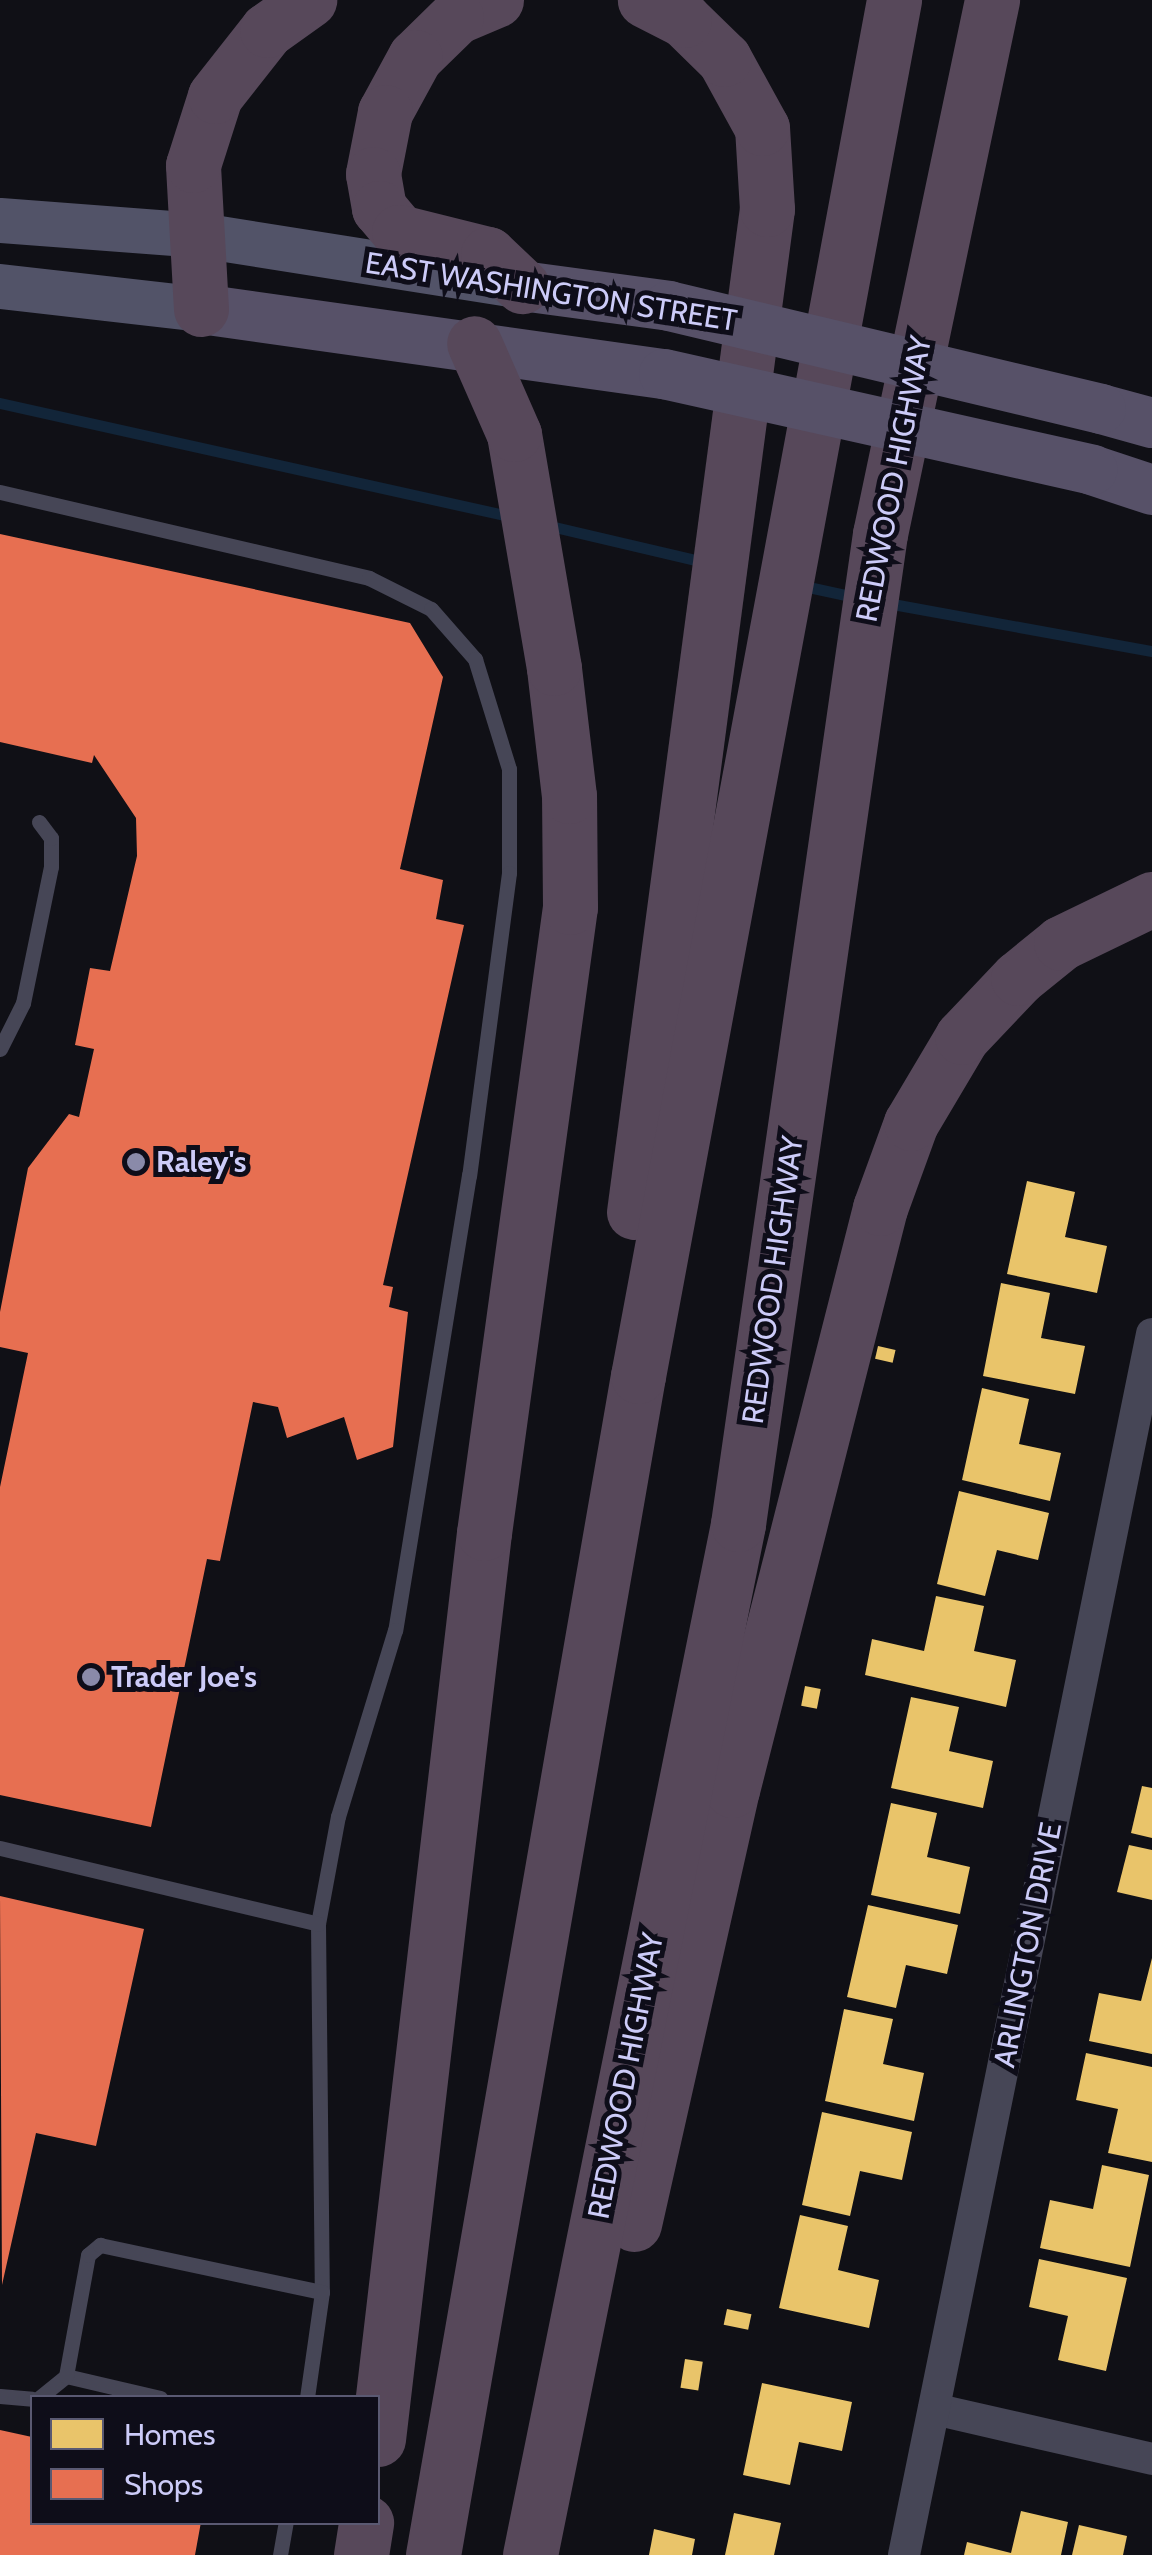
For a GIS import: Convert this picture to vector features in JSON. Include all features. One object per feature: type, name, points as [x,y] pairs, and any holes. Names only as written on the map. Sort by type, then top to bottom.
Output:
[{"type":"highway","points":[[201,309],[200,235],[193,165],[215,96],[268,30],[309,0]]},
{"type":"highway","points":[[496,0],[456,17],[415,57],[385,112],[372,174],[380,208],[399,232],[488,254],[522,286]]},
{"type":"highway","points":[[638,1376],[631,1230],[714,651],[767,209],[762,128],[724,59],[684,20],[645,0]]},
{"type":"highway","points":[[433,2555],[638,1376],[801,526],[894,0]]},
{"type":"highway","name":"REDWOOD HIGHWAY","points":[[534,2533],[738,1524],[880,534],[992,0]]},
{"type":"highway","points":[[380,2422],[484,1533],[570,907],[570,796],[554,668],[514,434],[474,343]]},
{"type":"highway","points":[[534,2533],[582,2450],[732,1790],[880,1208],[911,1123],[962,1037],[1018,978],[1062,943],[1152,899]]},
{"type":"highway","points":[[362,2555],[366,2525]]},
{"type":"main road","name":"EAST WASHINGTON STREET","points":[[0,220],[200,235],[670,306],[1152,423]]},
{"type":"main road","name":"EAST WASHINGTON STREET","points":[[0,286],[474,343],[664,374],[1092,470],[1152,490]]},
{"type":"street","name":"ARLINGTON DRIVE","points":[[904,2555],[1152,1334]]},
{"type":"street","points":[[934,2409],[1152,2458]]},
{"type":"lane","points":[[0,492],[370,578],[431,608],[474,659],[509,769],[509,872],[469,1175],[395,1630],[338,1816],[318,1924],[322,2292],[307,2395]]},
{"type":"lane","points":[[0,1049],[22,1003],[52,867],[51,838],[38,822]]},
{"type":"lane","points":[[0,1848],[318,1924]]},
{"type":"lane","points":[[40,2395],[66,2376],[88,2255],[100,2244],[322,2292]]},
{"type":"lane","points":[[66,2376],[147,2395]]},
{"type":"lane","points":[[0,2396],[30,2398]]},
{"type":"lane","points":[[280,2555],[285,2525]]},
{"type":"building: Homes","points":[[1027,1181],[1075,1192],[1065,1237],[1107,1246],[1097,1293],[1007,1274]]},
{"type":"building: Homes","points":[[1001,1283],[1050,1293],[1041,1338],[1085,1346],[1075,1394],[983,1376]]},
{"type":"building: Homes","points":[[878,1346],[896,1350],[893,1363],[875,1359]]},
{"type":"building: Homes","points":[[982,1388],[1029,1399],[1019,1444],[1061,1453],[1050,1501],[962,1480]]},
{"type":"building: Homes","points":[[959,1491],[1049,1513],[1038,1560],[997,1550],[985,1596],[937,1584]]},
{"type":"building: Homes","points":[[936,1596],[984,1606],[974,1651],[1016,1660],[1006,1707],[865,1675],[872,1639],[924,1651]]},
{"type":"building: Homes","points":[[805,1686],[821,1689],[817,1709],[801,1706]]},
{"type":"building: Homes","points":[[911,1697],[959,1707],[949,1751],[993,1761],[983,1808],[891,1788]]},
{"type":"building: Homes","points":[[1142,1786],[1152,1788],[1152,1838],[1131,1833]]},
{"type":"building: Homes","points":[[891,1803],[937,1813],[927,1857],[970,1867],[960,1914],[871,1895]]},
{"type":"building: Homes","points":[[1129,1845],[1152,1850],[1152,1900],[1117,1892]]},
{"type":"building: Homes","points":[[868,1905],[958,1925],[947,1974],[906,1965],[896,2008],[847,1997]]},
{"type":"building: Homes","points":[[1152,1958],[1152,2054],[1089,2041],[1099,1993],[1141,2001]]},
{"type":"building: Homes","points":[[844,2009],[893,2019],[883,2064],[924,2073],[914,2121],[825,2101]]},
{"type":"building: Homes","points":[[1086,2053],[1152,2067],[1152,2162],[1108,2153],[1118,2109],[1076,2100]]},
{"type":"building: Homes","points":[[822,2112],[912,2132],[902,2180],[860,2171],[850,2216],[802,2205]]},
{"type":"building: Homes","points":[[1102,2165],[1149,2175],[1130,2267],[1040,2248],[1050,2200],[1093,2209]]},
{"type":"building: Homes","points":[[800,2215],[848,2226],[838,2270],[879,2280],[869,2328],[779,2308]]},
{"type":"building: Homes","points":[[1039,2259],[1127,2278],[1106,2371],[1058,2360],[1068,2316],[1029,2307]]},
{"type":"building: Homes","points":[[727,2309],[751,2314],[748,2330],[724,2325]]},
{"type":"building: Homes","points":[[685,2359],[703,2362],[698,2390],[680,2388]]},
{"type":"building: Homes","points":[[762,2383],[852,2402],[842,2451],[799,2442],[790,2485],[743,2475]]},
{"type":"building: Homes","points":[[1021,2511],[1068,2522],[1061,2555],[964,2555],[967,2542],[1011,2553]]},
{"type":"building: Homes","points":[[734,2513],[781,2523],[774,2555],[725,2555]]},
{"type":"building: Homes","points":[[1079,2525],[1127,2536],[1123,2555],[1072,2555]]},
{"type":"building: Homes","points":[[654,2529],[695,2539],[692,2555],[649,2555]]},
{"type":"building: Shops","points":[[0,534],[410,623],[443,677],[400,869],[443,880],[436,919],[464,925],[383,1285],[393,1287],[389,1307],[408,1312],[393,1447],[357,1460],[344,1417],[287,1438],[278,1407],[253,1402],[220,1561],[207,1559],[151,1827],[0,1795],[0,1487],[28,1353],[0,1347],[0,1312],[28,1168],[69,1114],[79,1117],[94,1049],[75,1045],[90,968],[110,971],[137,856],[136,818],[94,755],[92,763],[0,742]]},
{"type":"building: Shops","points":[[0,1896],[144,1929],[96,2146],[36,2133],[2,2285]]},
{"type":"building: Shops","points":[[0,2430],[30,2437],[30,2525],[200,2525],[195,2555],[0,2555]]},
{"type":"waterway","points":[[0,403],[513,517]]},
{"type":"waterway","points":[[546,525],[708,563]]},
{"type":"waterway","points":[[799,585],[859,598]]},
{"type":"waterway","points":[[887,603],[1152,651]]},
{"type":"place","name":"Raley's","points":[[136,1162]]},
{"type":"place","name":"Trader Joe's","points":[[91,1677]]}]
